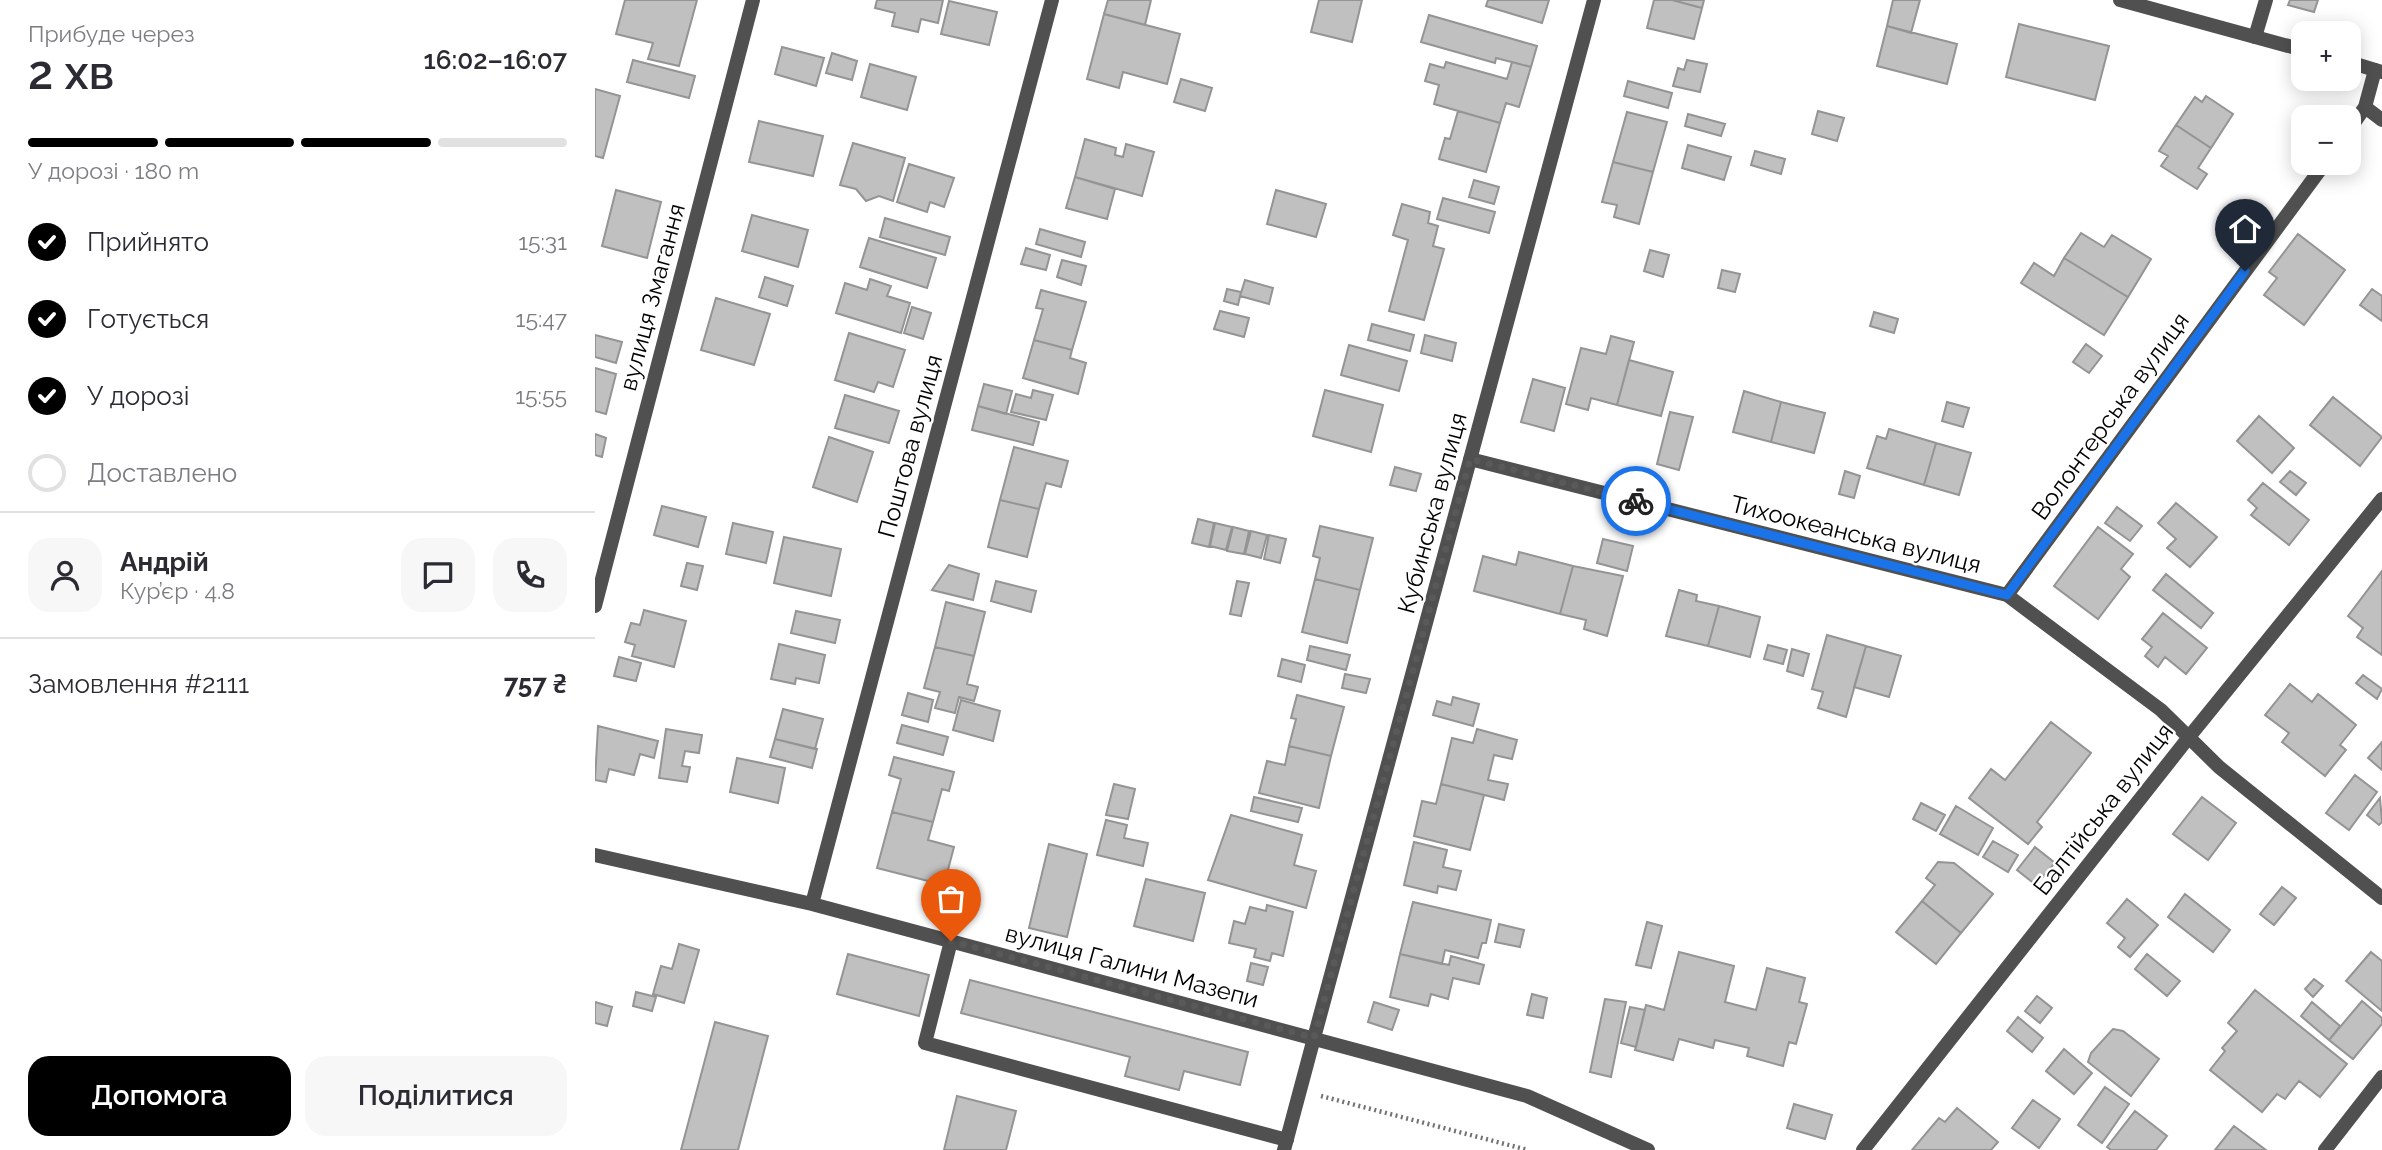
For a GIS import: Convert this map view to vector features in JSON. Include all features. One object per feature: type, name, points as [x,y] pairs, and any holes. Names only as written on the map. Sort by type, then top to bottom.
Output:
[{"type":"street","name":"вулиця Змагання","points":[[595,606],[754,0]]},
{"type":"street","name":"Поштова вулиця","points":[[812,904],[1052,0]]},
{"type":"street","name":"Кубинська вулиця","points":[[1285,1145],[1594,0]]},
{"type":"street","points":[[2120,0],[2291,47]]},
{"type":"street","points":[[2255,37],[2266,0]]},
{"type":"street","points":[[2361,66],[2379,71],[2361,113]]},
{"type":"street","points":[[2365,107],[2382,120]]},
{"type":"street","name":"Волонтерська вулиця","points":[[2007,595],[2316,175]]},
{"type":"street","name":"Тихоокеанська вулиця","points":[[1470,459],[2007,595],[2161,710],[2219,768],[2382,898]]},
{"type":"street","name":"Балтійська вулиця","points":[[1863,1150],[2189,737],[2382,499]]},
{"type":"street","name":"вулиця Галини Мазепи","points":[[595,855],[812,904],[1527,1096],[1648,1150]]},
{"type":"street","points":[[951,941],[925,1042],[1285,1145]]},
{"type":"street","points":[[2325,1150],[2382,1077]]},
{"type":"path","points":[[1300,1090],[1528,1150]]},
{"type":"building","points":[[625,0],[697,0],[679,66],[648,59],[653,43],[616,34]]},
{"type":"building","points":[[877,0],[943,0],[938,23],[921,19],[918,32],[892,26],[895,13],[875,8]]},
{"type":"building","points":[[1108,0],[1151,0],[1145,25],[1104,14]]},
{"type":"building","points":[[1319,0],[1362,0],[1352,42],[1311,32]]},
{"type":"building","points":[[1488,0],[1549,0],[1542,23],[1486,6]]},
{"type":"building","points":[[1654,0],[1672,0],[1702,8],[1694,39],[1647,28]]},
{"type":"building","points":[[1672,0],[1704,0],[1702,8]]},
{"type":"building","points":[[1893,0],[1920,0],[1911,33],[1887,26]]},
{"type":"building","points":[[2290,0],[2318,0],[2314,12],[2288,5]]},
{"type":"building","points":[[949,1],[997,12],[989,45],[941,34]]},
{"type":"building","points":[[1104,14],[1180,34],[1167,84],[1123,72],[1119,88],[1087,79]]},
{"type":"building","points":[[1429,15],[1537,46],[1531,67],[1496,58],[1495,63],[1421,42]]},
{"type":"building","points":[[2019,24],[2109,46],[2095,100],[2006,77]]},
{"type":"building","points":[[1887,26],[1957,44],[1947,84],[1877,66]]},
{"type":"building","points":[[782,47],[824,58],[816,86],[775,74]]},
{"type":"building","points":[[832,53],[857,61],[852,80],[826,73]]},
{"type":"building","points":[[633,60],[695,76],[689,98],[627,82]]},
{"type":"building","points":[[1687,60],[1707,64],[1700,92],[1673,86],[1678,68],[1684,70]]},
{"type":"building","points":[[1446,62],[1507,79],[1512,62],[1531,67],[1519,107],[1506,103],[1500,123],[1434,104],[1439,85],[1425,81],[1430,64],[1444,68]]},
{"type":"building","points":[[870,64],[916,77],[907,110],[861,97]]},
{"type":"building","points":[[1181,79],[1212,88],[1205,111],[1174,102]]},
{"type":"building","points":[[1628,81],[1672,93],[1668,108],[1624,96]]},
{"type":"building","points":[[595,89],[620,96],[603,158],[595,156]]},
{"type":"building","points":[[2206,96],[2233,114],[2211,148],[2176,125],[2195,97],[2202,102]]},
{"type":"building","points":[[1458,111],[1500,123],[1486,172],[1439,159],[1445,138],[1450,139]]},
{"type":"building","points":[[1818,111],[1844,118],[1837,141],[1812,134]]},
{"type":"building","points":[[1627,112],[1667,122],[1653,172],[1613,162]]},
{"type":"building","points":[[1688,114],[1725,124],[1721,136],[1685,126]]},
{"type":"building","points":[[759,121],[823,136],[813,176],[749,162]]},
{"type":"building","points":[[2176,125],[2211,148],[2198,168],[2207,174],[2197,189],[2161,166],[2168,156],[2159,151]]},
{"type":"building","points":[[1085,139],[1116,148],[1115,155],[1123,157],[1126,144],[1154,152],[1142,196],[1075,177]]},
{"type":"building","points":[[853,143],[905,158],[893,201],[879,196],[866,201],[856,189],[840,185]]},
{"type":"building","points":[[1688,145],[1731,157],[1724,180],[1682,168]]},
{"type":"building","points":[[1755,151],[1785,159],[1781,174],[1751,165]]},
{"type":"building","points":[[1613,162],[1653,172],[1639,224],[1614,217],[1617,205],[1602,202]]},
{"type":"building","points":[[909,164],[954,178],[944,207],[930,202],[927,212],[897,202]]},
{"type":"building","points":[[1075,177],[1115,189],[1107,219],[1066,208]]},
{"type":"building","points":[[1474,180],[1499,187],[1494,204],[1469,197]]},
{"type":"building","points":[[616,190],[661,202],[647,258],[602,246]]},
{"type":"building","points":[[1276,190],[1326,204],[1316,237],[1267,224]]},
{"type":"building","points":[[1443,198],[1495,212],[1489,233],[1437,219]]},
{"type":"building","points":[[1402,204],[1430,212],[1428,223],[1438,226],[1433,246],[1444,249],[1424,320],[1389,311],[1408,240],[1393,235]]},
{"type":"building","points":[[752,215],[808,230],[798,267],[742,251]]},
{"type":"building","points":[[885,218],[950,237],[945,255],[880,237]]},
{"type":"building","points":[[1040,229],[1085,242],[1081,257],[1036,244]]},
{"type":"building","points":[[2081,233],[2104,247],[2112,235],[2151,259],[2128,297],[2064,258]]},
{"type":"building","points":[[2298,234],[2345,270],[2304,325],[2264,295],[2277,278],[2269,272]]},
{"type":"building","points":[[869,238],[936,258],[927,288],[860,267]]},
{"type":"building","points":[[1026,248],[1050,255],[1046,270],[1021,264]]},
{"type":"building","points":[[1650,250],[1669,255],[1663,277],[1644,271]]},
{"type":"building","points":[[2064,258],[2128,297],[2104,335],[2021,283],[2034,263],[2054,276]]},
{"type":"building","points":[[1062,260],[1086,266],[1081,285],[1057,277]]},
{"type":"building","points":[[1722,270],[1740,274],[1735,292],[1718,288]]},
{"type":"building","points":[[765,277],[793,286],[787,306],[759,297]]},
{"type":"building","points":[[870,279],[891,286],[887,296],[910,303],[901,333],[836,313],[845,283],[867,290]]},
{"type":"building","points":[[1245,280],[1273,288],[1269,304],[1240,296]]},
{"type":"building","points":[[1227,289],[1241,292],[1238,305],[1224,301]]},
{"type":"building","points":[[2372,289],[2382,296],[2382,321],[2360,305]]},
{"type":"building","points":[[1041,290],[1086,302],[1072,350],[1034,340],[1043,309],[1036,308]]},
{"type":"building","points":[[716,298],[770,314],[754,365],[701,350]]},
{"type":"building","points":[[912,307],[931,313],[923,339],[904,333]]},
{"type":"building","points":[[1220,311],[1249,318],[1244,337],[1214,329]]},
{"type":"building","points":[[1874,312],[1898,319],[1894,333],[1870,326]]},
{"type":"building","points":[[1372,324],[1414,335],[1410,351],[1368,340]]},
{"type":"building","points":[[849,333],[905,350],[893,387],[878,382],[874,392],[835,380]]},
{"type":"building","points":[[595,335],[622,342],[616,363],[595,357]]},
{"type":"building","points":[[1425,335],[1456,343],[1452,361],[1421,353]]},
{"type":"building","points":[[1611,336],[1634,342],[1617,405],[1591,398],[1588,410],[1566,404],[1581,348],[1606,354]]},
{"type":"building","points":[[1034,340],[1072,350],[1070,358],[1086,363],[1078,394],[1023,378]]},
{"type":"building","points":[[2086,344],[2102,356],[2089,373],[2073,362]]},
{"type":"building","points":[[1349,345],[1407,361],[1399,391],[1341,375]]},
{"type":"building","points":[[1629,360],[1673,372],[1661,416],[1617,405]]},
{"type":"building","points":[[595,368],[616,374],[606,414],[595,411]]},
{"type":"building","points":[[1533,379],[1565,388],[1554,431],[1521,422]]},
{"type":"building","points":[[984,384],[1012,391],[1006,414],[978,406]]},
{"type":"building","points":[[1033,390],[1053,395],[1046,420],[1011,412],[1016,394],[1031,398]]},
{"type":"building","points":[[1325,390],[1383,405],[1371,452],[1313,436]]},
{"type":"building","points":[[1744,391],[1781,402],[1771,442],[1733,432]]},
{"type":"building","points":[[845,395],[899,411],[889,443],[835,428]]},
{"type":"building","points":[[2333,397],[2382,437],[2360,466],[2310,425]]},
{"type":"building","points":[[1781,402],[1825,413],[1814,453],[1771,442]]},
{"type":"building","points":[[1947,402],[1969,408],[1963,427],[1942,421]]},
{"type":"building","points":[[978,406],[1039,422],[1033,445],[972,430]]},
{"type":"building","points":[[1670,412],[1693,417],[1679,470],[1657,464]]},
{"type":"building","points":[[2259,416],[2294,448],[2272,473],[2237,441]]},
{"type":"building","points":[[1889,429],[1936,443],[1924,485],[1867,468],[1877,436],[1886,439]]},
{"type":"building","points":[[595,434],[606,438],[602,457],[595,455]]},
{"type":"building","points":[[829,437],[873,452],[857,502],[813,487]]},
{"type":"building","points":[[1936,443],[1971,453],[1959,495],[1924,485]]},
{"type":"building","points":[[1014,447],[1068,461],[1061,487],[1046,483],[1039,509],[1000,500]]},
{"type":"building","points":[[1395,467],[1421,474],[1416,491],[1390,485]]},
{"type":"building","points":[[1845,471],[1860,476],[1854,498],[1839,494]]},
{"type":"building","points":[[2290,471],[2306,483],[2296,495],[2280,482]]},
{"type":"building","points":[[2263,483],[2309,520],[2289,545],[2251,515],[2257,508],[2248,500]]},
{"type":"building","points":[[1000,500],[1039,509],[1027,557],[988,547]]},
{"type":"building","points":[[2176,503],[2217,537],[2190,567],[2167,548],[2176,539],[2158,523]]},
{"type":"building","points":[[662,506],[706,517],[698,547],[654,535]]},
{"type":"building","points":[[2117,507],[2142,526],[2130,541],[2105,523]]},
{"type":"building","points":[[1198,519],[1214,523],[1209,547],[1192,543]]},
{"type":"building","points":[[733,523],[773,532],[766,563],[726,554]]},
{"type":"building","points":[[1215,523],[1232,527],[1226,550],[1210,546]]},
{"type":"building","points":[[1320,526],[1373,538],[1360,590],[1315,579],[1320,558],[1313,556]]},
{"type":"building","points":[[1233,527],[1249,531],[1244,554],[1227,551]]},
{"type":"building","points":[[2098,527],[2133,554],[2121,569],[2130,577],[2098,619],[2054,586]]},
{"type":"building","points":[[1251,531],[1267,535],[1261,558],[1245,554]]},
{"type":"building","points":[[1269,535],[1286,539],[1280,563],[1264,559]]},
{"type":"building","points":[[784,537],[841,549],[831,596],[774,583]]},
{"type":"building","points":[[1603,539],[1633,546],[1627,571],[1597,563]]},
{"type":"building","points":[[1519,552],[1573,566],[1560,614],[1474,591],[1483,556],[1516,565]]},
{"type":"building","points":[[687,563],[703,566],[697,590],[681,586]]},
{"type":"building","points":[[949,565],[979,574],[973,600],[932,590]]},
{"type":"building","points":[[1573,566],[1623,576],[1607,636],[1584,629],[1586,620],[1560,614]]},
{"type":"building","points":[[2382,571],[2382,655],[2357,637],[2363,628],[2348,616]]},
{"type":"building","points":[[2166,574],[2213,613],[2201,628],[2153,590]]},
{"type":"building","points":[[1315,579],[1360,590],[1347,643],[1302,632]]},
{"type":"building","points":[[996,581],[1036,591],[1031,612],[991,601]]},
{"type":"building","points":[[1237,581],[1249,583],[1241,616],[1230,614]]},
{"type":"building","points":[[1679,590],[1697,595],[1696,601],[1719,606],[1708,646],[1666,636]]},
{"type":"building","points":[[946,602],[985,612],[974,656],[935,647]]},
{"type":"building","points":[[1719,606],[1760,617],[1750,657],[1708,646]]},
{"type":"building","points":[[644,610],[686,621],[674,667],[632,656],[635,645],[625,642],[631,623],[640,625]]},
{"type":"building","points":[[796,611],[840,620],[835,643],[791,633]]},
{"type":"building","points":[[2163,613],[2207,648],[2186,674],[2165,657],[2158,667],[2145,656],[2152,647],[2142,639]]},
{"type":"building","points":[[1827,635],[1866,646],[1846,717],[1818,708],[1823,692],[1812,689]]},
{"type":"building","points":[[779,644],[825,655],[819,683],[796,678],[795,684],[771,679]]},
{"type":"building","points":[[1768,645],[1787,650],[1783,664],[1764,659]]},
{"type":"building","points":[[1310,646],[1350,655],[1346,670],[1307,660]]},
{"type":"building","points":[[1866,646],[1901,656],[1889,697],[1854,687]]},
{"type":"building","points":[[935,647],[974,656],[967,684],[978,687],[974,701],[959,697],[955,713],[935,708],[940,692],[924,688]]},
{"type":"building","points":[[1792,649],[1809,654],[1803,676],[1787,671]]},
{"type":"building","points":[[619,657],[641,663],[636,681],[614,676]]},
{"type":"building","points":[[1282,659],[1305,665],[1301,682],[1278,676]]},
{"type":"building","points":[[1345,674],[1370,679],[1366,693],[1342,688]]},
{"type":"building","points":[[2363,675],[2382,689],[2377,699],[2356,683]]},
{"type":"building","points":[[2290,684],[2312,702],[2318,694],[2356,725],[2340,745],[2346,750],[2325,776],[2282,742],[2289,733],[2265,715]]},
{"type":"building","points":[[908,693],[933,700],[928,722],[902,715]]},
{"type":"building","points":[[1297,695],[1344,707],[1331,756],[1289,746],[1296,719],[1291,718]]},
{"type":"building","points":[[1453,697],[1479,704],[1473,726],[1433,715],[1437,701],[1451,705]]},
{"type":"building","points":[[961,700],[1000,711],[993,741],[953,730]]},
{"type":"building","points":[[783,709],[823,719],[815,749],[775,739]]},
{"type":"building","points":[[2051,722],[2091,753],[2037,822],[2042,827],[2028,844],[1969,798],[1991,769],[2005,780]]},
{"type":"building","points":[[902,725],[948,737],[943,755],[897,743]]},
{"type":"building","points":[[598,726],[658,741],[654,758],[640,754],[634,775],[609,769],[606,782],[595,780]]},
{"type":"building","points":[[666,729],[702,735],[699,753],[685,751],[682,766],[690,767],[687,782],[659,778]]},
{"type":"building","points":[[1477,729],[1517,740],[1512,759],[1494,755],[1488,780],[1508,784],[1504,800],[1441,784],[1452,738],[1473,743]]},
{"type":"building","points":[[775,739],[817,749],[812,768],[770,757]]},
{"type":"building","points":[[2382,742],[2382,770],[2368,758]]},
{"type":"building","points":[[1289,746],[1331,756],[1319,808],[1259,793],[1267,761],[1285,765]]},
{"type":"building","points":[[894,757],[954,772],[949,791],[942,789],[933,822],[892,812],[901,779],[889,775]]},
{"type":"building","points":[[737,758],[785,768],[778,803],[730,792]]},
{"type":"building","points":[[2355,775],[2377,792],[2349,830],[2326,813]]},
{"type":"building","points":[[1114,784],[1135,789],[1128,819],[1106,815]]},
{"type":"building","points":[[1441,784],[1484,795],[1470,850],[1414,836],[1422,801],[1436,804]]},
{"type":"building","points":[[1254,797],[1302,808],[1298,822],[1251,811]]},
{"type":"building","points":[[2202,797],[2236,823],[2208,860],[2173,834]]},
{"type":"building","points":[[2380,798],[2382,822],[2379,825],[2367,815]]},
{"type":"building","points":[[1921,803],[1945,815],[1936,831],[1913,819]]},
{"type":"building","points":[[1956,806],[1993,828],[1978,855],[1940,834]]},
{"type":"building","points":[[892,812],[933,822],[928,840],[954,847],[944,885],[877,868]]},
{"type":"building","points":[[1231,815],[1302,835],[1294,865],[1316,871],[1306,908],[1208,880]]},
{"type":"building","points":[[1106,820],[1127,825],[1124,838],[1148,843],[1143,866],[1097,855]]},
{"type":"building","points":[[1993,841],[2018,855],[2008,872],[1983,857]]},
{"type":"building","points":[[1414,842],[1447,850],[1443,867],[1461,871],[1456,890],[1438,886],[1437,893],[1404,885]]},
{"type":"building","points":[[1049,844],[1087,854],[1067,937],[1029,928]]},
{"type":"building","points":[[2035,847],[2055,863],[2036,885],[2017,870]]},
{"type":"building","points":[[1938,862],[1954,863],[1993,894],[1961,933],[1922,901],[1935,885],[1926,878]]},
{"type":"building","points":[[1146,879],[1205,893],[1193,941],[1134,926]]},
{"type":"building","points":[[2282,887],[2296,898],[2274,925],[2260,914]]},
{"type":"building","points":[[2185,894],[2230,930],[2213,952],[2168,917]]},
{"type":"building","points":[[2127,899],[2158,925],[2130,957],[2118,947],[2125,938],[2107,923]]},
{"type":"building","points":[[1922,901],[1961,933],[1936,964],[1896,932]]},
{"type":"building","points":[[1413,902],[1491,920],[1486,943],[1482,943],[1478,958],[1445,950],[1442,964],[1400,954]]},
{"type":"building","points":[[1267,905],[1293,912],[1283,956],[1272,953],[1270,961],[1254,957],[1256,949],[1229,943],[1234,921],[1245,924],[1250,907],[1266,911]]},
{"type":"building","points":[[1647,922],[1662,926],[1651,968],[1636,965]]},
{"type":"building","points":[[1499,924],[1524,930],[1520,947],[1495,942]]},
{"type":"building","points":[[679,944],[699,950],[684,1003],[653,994],[661,966],[672,969]]},
{"type":"building","points":[[1679,952],[1734,966],[1725,1002],[1756,1010],[1767,968],[1805,978],[1799,1002],[1807,1004],[1796,1044],[1789,1042],[1783,1066],[1747,1056],[1749,1048],[1715,1040],[1713,1048],[1679,1039],[1673,1060],[1635,1050],[1646,1005],[1664,1010]]},
{"type":"building","points":[[2371,952],[2382,961],[2382,1011],[2346,981]]},
{"type":"building","points":[[848,954],[929,975],[919,1016],[837,994]]},
{"type":"building","points":[[1400,954],[1449,965],[1451,956],[1484,965],[1479,984],[1453,978],[1448,999],[1431,994],[1428,1006],[1390,997]]},
{"type":"building","points":[[2147,954],[2180,981],[2167,996],[2135,969]]},
{"type":"building","points":[[1251,963],[1268,967],[1263,985],[1247,981]]},
{"type":"building","points":[[2314,979],[2323,986],[2313,997],[2305,989]]},
{"type":"building","points":[[970,980],[1248,1052],[1240,1085],[1184,1071],[1179,1090],[1125,1076],[1130,1057],[961,1013]]},
{"type":"building","points":[[2255,990],[2347,1064],[2320,1097],[2299,1081],[2285,1099],[2277,1094],[2262,1112],[2210,1070],[2225,1051],[2222,1048],[2237,1031],[2228,1023]]},
{"type":"building","points":[[636,992],[656,997],[652,1011],[633,1006]]},
{"type":"building","points":[[1532,994],[1547,998],[1543,1018],[1527,1015]]},
{"type":"building","points":[[2037,996],[2052,1008],[2040,1023],[2025,1011]]},
{"type":"building","points":[[1605,999],[1626,1002],[1611,1077],[1590,1072]]},
{"type":"building","points":[[2362,1001],[2382,1018],[2382,1024],[2353,1059],[2329,1040]]},
{"type":"building","points":[[595,1002],[612,1007],[607,1026],[595,1023]]},
{"type":"building","points":[[1374,1002],[1399,1010],[1392,1030],[1368,1022]]},
{"type":"building","points":[[2312,1002],[2340,1026],[2329,1040],[2301,1016]]},
{"type":"building","points":[[1630,1007],[1645,1010],[1636,1047],[1621,1043]]},
{"type":"building","points":[[2018,1017],[2043,1038],[2032,1052],[2007,1031]]},
{"type":"building","points":[[715,1022],[768,1036],[738,1150],[681,1150]]},
{"type":"building","points":[[2113,1029],[2123,1031],[2159,1059],[2131,1096],[2088,1062],[2091,1053]]},
{"type":"building","points":[[2064,1049],[2092,1073],[2074,1094],[2046,1071]]},
{"type":"building","points":[[2105,1087],[2129,1104],[2102,1143],[2078,1125]]},
{"type":"building","points":[[957,1096],[1016,1111],[1006,1150],[944,1150]]},
{"type":"building","points":[[2033,1100],[2060,1119],[2039,1148],[2012,1128]]},
{"type":"building","points":[[1794,1104],[1832,1115],[1825,1139],[1787,1128]]},
{"type":"building","points":[[1957,1108],[1998,1142],[1991,1150],[1912,1150],[1939,1118],[1945,1122]]},
{"type":"building","points":[[2135,1111],[2167,1136],[2156,1150],[2111,1150],[2107,1147]]},
{"type":"building","points":[[2234,1126],[2266,1150],[2215,1150]]},
{"type":"way so far","points":[[951,941],[1314,1038],[1470,459],[1636,501]]},
{"type":"route","points":[[1636,501],[2007,595],[2245,271]]}]
